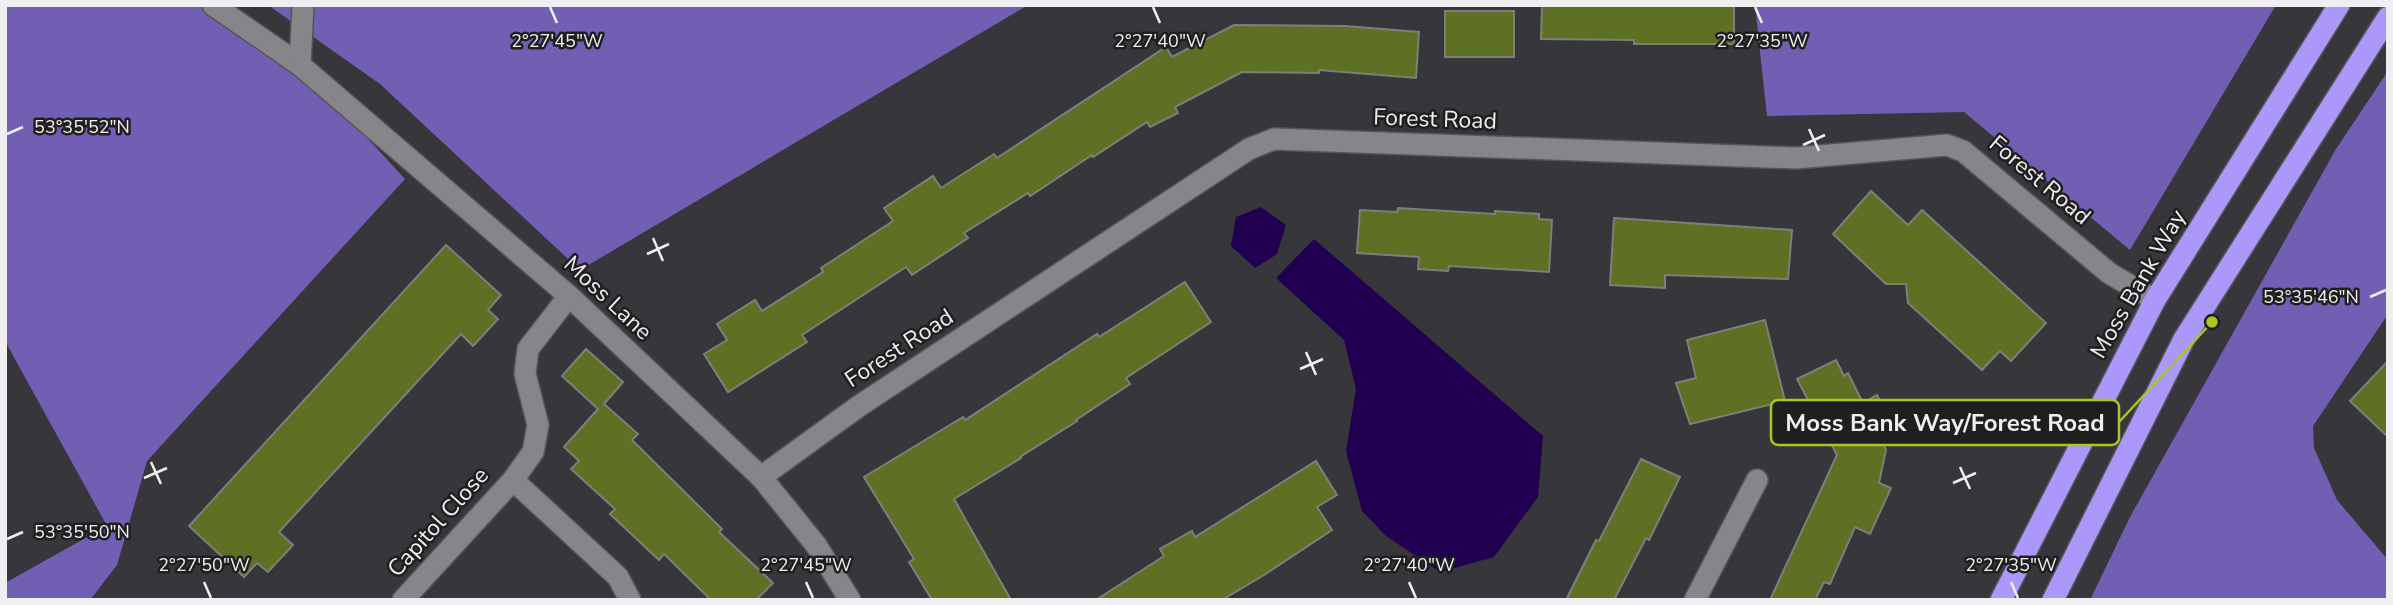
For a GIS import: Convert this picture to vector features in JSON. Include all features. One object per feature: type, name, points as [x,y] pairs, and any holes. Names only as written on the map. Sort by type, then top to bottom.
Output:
[{"type":"highway","name":"Moss Bank Way","points":[[2001,600],[2155,300],[2339,5]]},
{"type":"highway","points":[[2053,600],[2184,339],[2388,18]]},
{"type":"street","name":"Moss Lane","points":[[213,5],[300,65],[569,296],[761,477],[816,545],[850,600]]},
{"type":"street","points":[[300,65],[303,5]]},
{"type":"street","name":"Forest Road","points":[[761,477],[916,368],[1249,149],[1274,139],[1796,158],[1948,145],[1963,150],[2109,273],[2155,300]]},
{"type":"street","name":"Capitol Close","points":[[403,600],[513,480],[533,452],[538,425],[525,374],[528,349],[569,296]]},
{"type":"street","name":"Capitol Close","points":[[513,480],[618,577],[630,600]]},
{"type":"street","points":[[1695,600],[1757,481]]},
{"type":"shaded area","points":[[5,5],[203,5],[300,65],[405,179],[147,461],[117,565],[90,600],[5,600],[5,583],[107,526],[5,341]]},
{"type":"shaded area","points":[[268,5],[1028,5],[580,270],[380,84]]},
{"type":"shaded area","points":[[1755,5],[2276,5],[2130,250],[1964,112],[1767,116]]},
{"type":"shaded area","points":[[2388,71],[2388,314],[2313,426],[2314,448],[2337,500],[2388,560],[2388,600],[2090,600],[2130,517],[2336,149]]},
{"type":"shaded area","points":[[1261,207],[1286,225],[1277,254],[1255,268],[1231,246],[1236,217]]},
{"type":"shaded area","points":[[1314,239],[1543,436],[1538,497],[1494,557],[1440,572],[1386,536],[1362,511],[1346,451],[1356,389],[1344,340],[1276,278]]},
{"type":"building","points":[[1542,5],[1734,5],[1734,44],[1634,44],[1634,40],[1541,39]]},
{"type":"building","points":[[1445,11],[1514,11],[1514,57],[1445,57]]},
{"type":"building","points":[[1234,25],[1345,26],[1419,32],[1416,78],[1319,70],[1319,73],[1242,72],[1175,107],[1178,113],[1150,127],[1147,122],[1030,196],[1028,193],[964,233],[968,238],[912,275],[906,267],[802,335],[807,342],[728,392],[704,354],[727,340],[717,324],[755,300],[762,311],[823,272],[821,268],[893,221],[884,208],[933,176],[941,188],[994,154],[997,158],[1166,47],[1172,57]]},
{"type":"building","points":[[1871,191],[1908,225],[1922,210],[2046,323],[2011,361],[2000,351],[1982,370],[1908,303],[1906,284],[1886,284],[1833,234]]},
{"type":"building","points":[[1398,208],[1539,214],[1539,219],[1552,220],[1549,272],[1449,266],[1448,271],[1418,269],[1419,257],[1357,253],[1360,210],[1397,212]]},
{"type":"building","points":[[1614,218],[1792,230],[1788,279],[1665,275],[1665,288],[1610,285]]},
{"type":"building","points":[[446,245],[501,295],[488,310],[498,319],[473,346],[461,334],[279,532],[293,545],[268,572],[257,563],[244,577],[189,526]]},
{"type":"building","points":[[1185,282],[1211,322],[1126,378],[1130,384],[1077,421],[954,499],[1011,600],[932,600],[909,562],[914,559],[864,477],[963,417],[965,420],[1097,334],[1099,337]]},
{"type":"building","points":[[1765,320],[1785,401],[1690,424],[1676,383],[1696,378],[1687,340]]},
{"type":"building","points":[[586,349],[623,382],[604,404],[638,434],[632,440],[722,529],[719,532],[773,583],[756,600],[711,600],[664,554],[659,560],[610,514],[615,509],[571,469],[579,461],[564,447],[598,409],[562,376]]},
{"type":"building","points":[[1836,360],[1844,376],[1848,373],[1863,403],[1877,395],[1892,424],[1877,432],[1886,450],[1879,483],[1891,488],[1870,534],[1855,527],[1830,584],[1824,582],[1815,600],[1770,600],[1837,455],[1797,379]]},
{"type":"building","points":[[2388,361],[2388,437],[2350,401]]},
{"type":"building","points":[[1641,459],[1680,477],[1649,540],[1646,538],[1614,600],[1566,600],[1596,540],[1599,541]]},
{"type":"building","points":[[1316,461],[1337,495],[1317,507],[1332,530],[1264,575],[1222,600],[1096,600],[1164,556],[1160,549],[1192,531],[1195,537]]},
{"type":"place","name":"Moss Bank Way/Forest Road","points":[[2212,322]]}]
